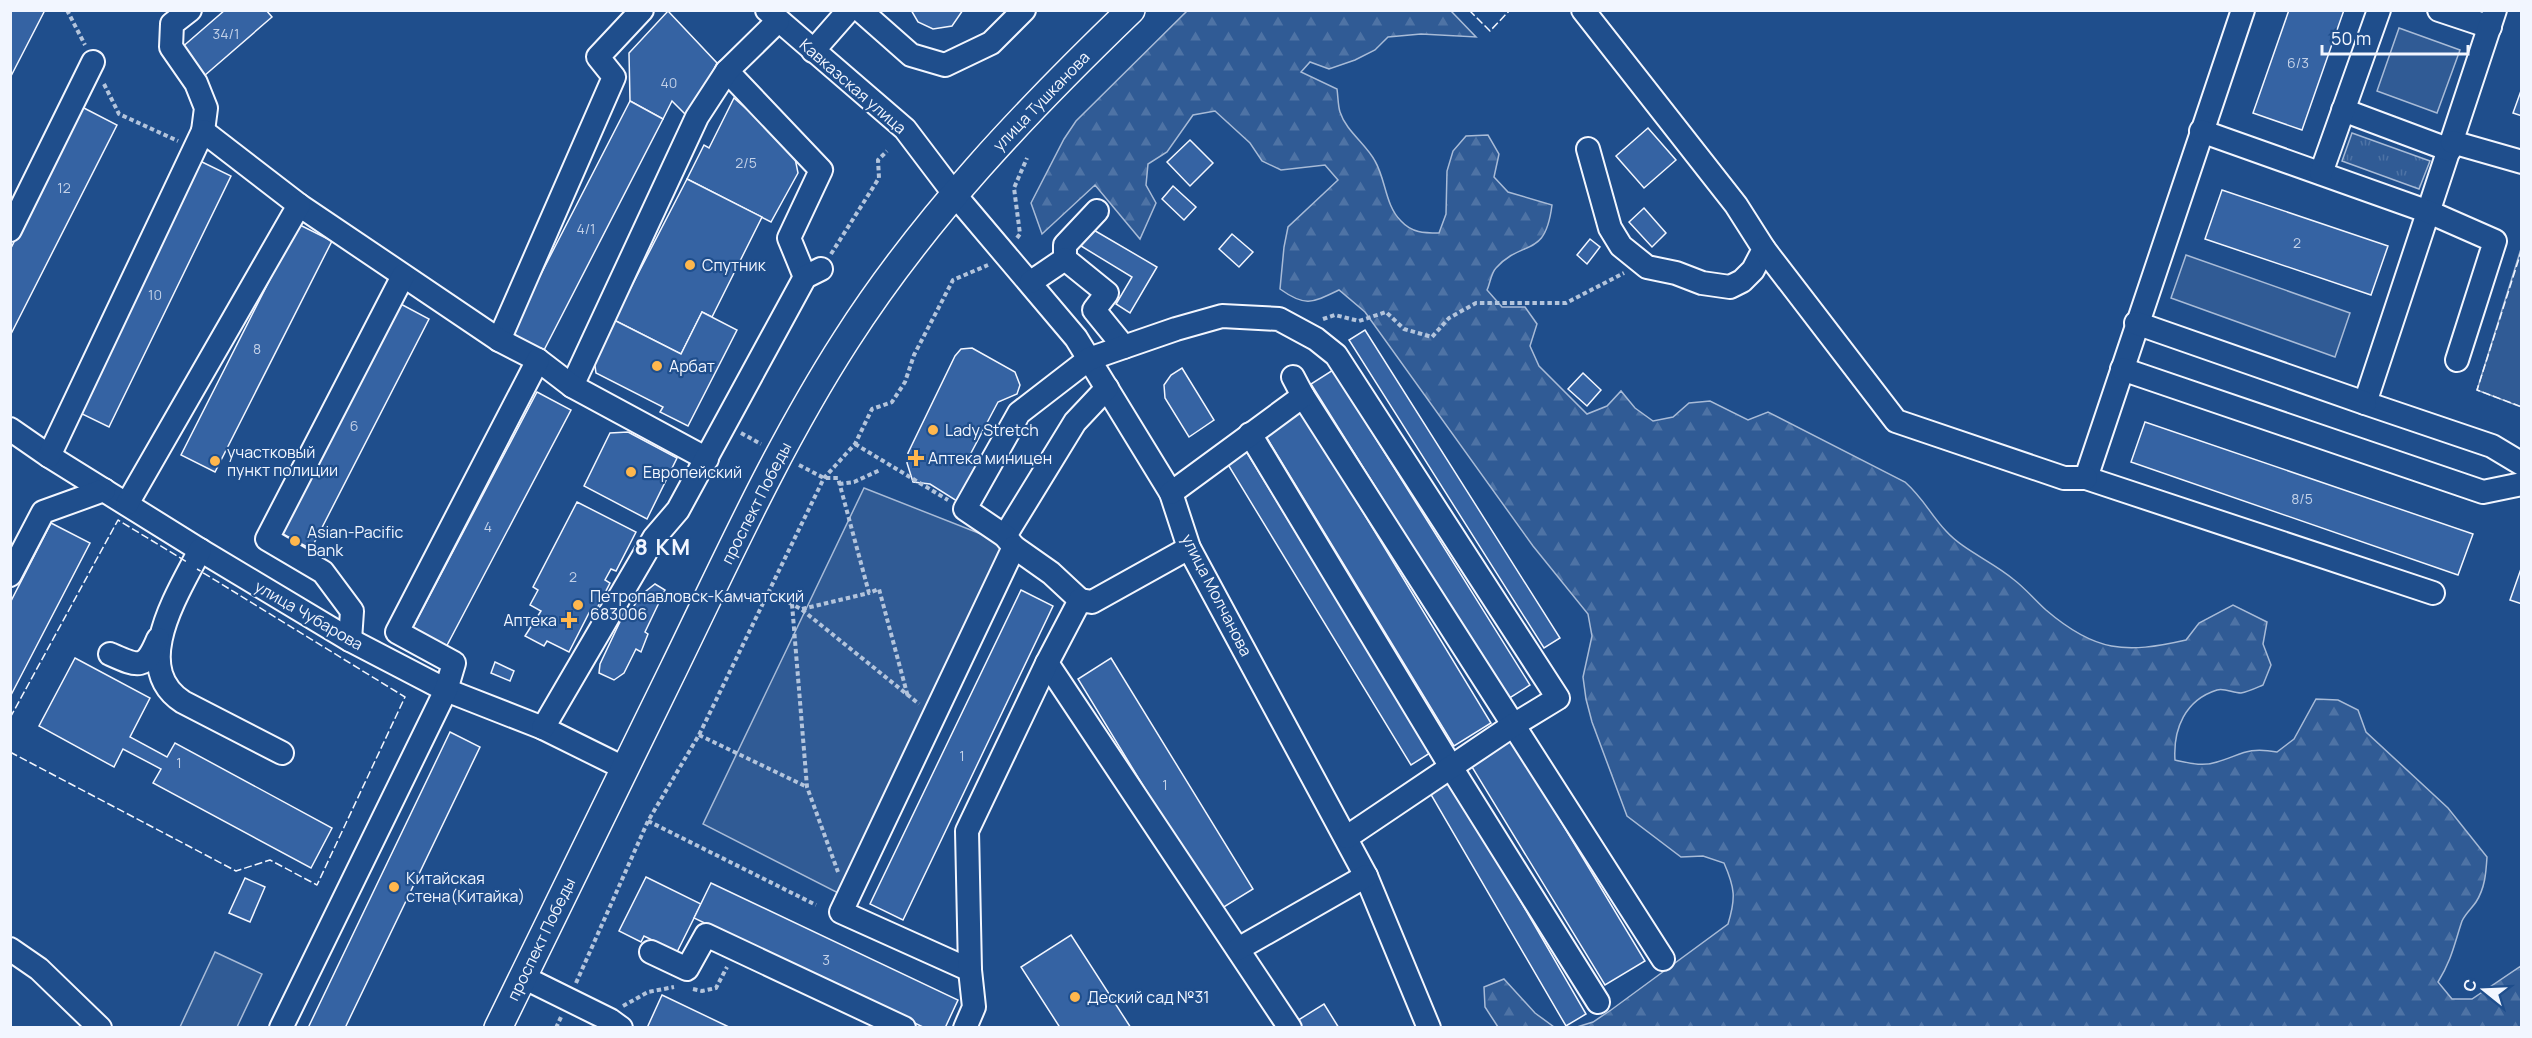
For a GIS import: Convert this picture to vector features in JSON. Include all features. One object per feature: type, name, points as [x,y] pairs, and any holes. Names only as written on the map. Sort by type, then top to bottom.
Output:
[{"type":"main road","name":"улица Тушканова","points":[[955,195],[1015,127],[1131,10]]},
{"type":"main road","name":"проспект Победы","points":[[498,1028],[755,501],[791,434],[846,340],[903,260],[955,195]]},
{"type":"street","points":[[49,456],[199,140],[206,108],[196,83],[171,47],[172,24],[190,10]]},
{"type":"street","points":[[499,340],[614,77],[598,57],[642,10]]},
{"type":"street","points":[[813,51],[849,10]]},
{"type":"street","points":[[860,10],[911,55],[945,65],[991,43],[1024,10]]},
{"type":"street","points":[[1583,10],[1736,205],[1764,249],[1896,421],[2064,478],[2086,478],[2433,593]]},
{"type":"street","points":[[2086,478],[2136,323],[2243,10]]},
{"type":"street","points":[[2321,173],[2379,10]]},
{"type":"street","points":[[2365,403],[2492,19],[2439,10]]},
{"type":"street","points":[[572,386],[697,117],[728,71],[772,16]]},
{"type":"street","name":"Кавказская улица","points":[[772,16],[905,129],[955,195]]},
{"type":"street","points":[[10,230],[91,58]]},
{"type":"street","points":[[543,728],[654,538],[678,510],[813,273],[789,238],[821,170],[728,71]]},
{"type":"street","points":[[2343,110],[2451,146],[2522,162]]},
{"type":"street","points":[[2201,131],[2429,212],[2495,241],[2457,360]]},
{"type":"street","points":[[199,140],[300,205],[499,340],[538,360],[572,386],[707,459]]},
{"type":"street","points":[[1588,149],[1610,228],[1621,246],[1647,267],[1676,273],[1702,283],[1730,287],[1742,281],[1754,270],[1764,249]]},
{"type":"street","name":"улица Молчанова","points":[[955,195],[1076,338],[1171,493],[1189,548],[1347,837],[1366,876],[1429,1028]]},
{"type":"street","points":[[127,504],[300,205]]},
{"type":"street","points":[[1065,259],[1065,245],[1097,211]]},
{"type":"street","points":[[1030,282],[1065,259]]},
{"type":"street","points":[[1065,259],[1107,292],[1094,310],[1124,347]]},
{"type":"street","points":[[350,640],[352,611],[323,572],[267,540],[403,276]]},
{"type":"street","points":[[1189,548],[1092,602],[1080,600],[1051,573],[965,509],[1019,413],[1089,359],[1222,316],[1265,317],[1279,320],[1296,327],[1336,355],[1558,698],[1512,726],[1347,837]]},
{"type":"street","points":[[2136,323],[2492,446],[2522,464]]},
{"type":"street","points":[[281,1028],[446,690],[454,663],[398,632],[538,360]]},
{"type":"street","points":[[2122,369],[2483,492],[2522,484]]},
{"type":"street","points":[[1171,493],[1250,434],[1298,386],[1512,726],[1663,960]]},
{"type":"street","points":[[970,970],[841,912],[934,714],[1009,541],[1075,422],[1107,388]]},
{"type":"street","name":"улица Чубарова","points":[[10,429],[49,456],[350,640],[446,690],[543,728],[626,769]]},
{"type":"street","points":[[1250,434],[1451,767],[1598,1002]]},
{"type":"street","points":[[10,575],[43,512],[104,490]]},
{"type":"street","points":[[110,654],[129,662],[144,663],[152,653],[201,550]]},
{"type":"street","points":[[965,1028],[975,1007],[970,970],[967,831],[1047,663],[1080,600]]},
{"type":"street","points":[[164,627],[158,664],[166,689],[189,706],[282,753]]},
{"type":"street","points":[[1047,663],[1290,1028]]},
{"type":"street","points":[[1238,949],[1366,876]]},
{"type":"street","points":[[651,952],[687,969],[706,935],[904,1028]]},
{"type":"street","points":[[10,949],[39,969],[100,1028]]},
{"type":"street","points":[[523,977],[610,1020],[621,1028]]},
{"type":"path","points":[[67,10],[91,58]]},
{"type":"path","points":[[119,114],[199,140]]},
{"type":"path","points":[[813,273],[863,206],[879,178],[878,160],[887,151]]},
{"type":"path","points":[[556,1028],[648,821],[699,735],[824,478],[855,444],[873,409],[892,402],[905,382],[914,355],[952,280],[987,266],[1020,234],[1014,188],[1027,158]]},
{"type":"path","points":[[1296,327],[1335,315],[1359,321],[1386,312],[1404,329],[1432,337],[1449,318],[1476,303],[1566,303],[1629,270],[1647,267]]},
{"type":"path","points":[[855,444],[965,509]]},
{"type":"path","points":[[839,484],[854,482],[880,470]]},
{"type":"path","points":[[824,478],[838,478],[869,593]]},
{"type":"path","points":[[801,609],[879,589],[908,697]]},
{"type":"path","points":[[769,592],[801,609],[908,697],[934,714]]},
{"type":"path","points":[[792,604],[807,787],[848,898]]},
{"type":"path","points":[[699,735],[807,787]]},
{"type":"path","points":[[648,821],[816,905]]},
{"type":"green space","points":[[1187,11],[1451,11],[1476,37],[1421,34],[1388,37],[1375,50],[1355,60],[1329,69],[1310,62],[1301,72],[1337,89],[1339,110],[1343,119],[1375,161],[1392,208],[1409,228],[1439,233],[1446,214],[1447,171],[1453,151],[1466,136],[1488,135],[1499,154],[1494,177],[1508,192],[1552,205],[1544,234],[1532,246],[1515,253],[1496,268],[1487,290],[1502,307],[1525,307],[1537,324],[1530,346],[1539,366],[1587,414],[1607,406],[1621,391],[1635,408],[1653,421],[1673,417],[1689,403],[1710,401],[1748,420],[1768,412],[1905,482],[1953,538],[2013,579],[2064,624],[2096,642],[2128,648],[2186,640],[2199,623],[2233,605],[2267,622],[2263,644],[2271,665],[2263,685],[2241,693],[2217,690],[2197,701],[2189,708],[2179,727],[2175,760],[2206,764],[2252,751],[2277,752],[2294,739],[2316,699],[2338,700],[2358,710],[2366,732],[2448,808],[2487,857],[2481,891],[2462,921],[2450,959],[2438,982],[2452,999],[2472,999],[2521,966],[2521,1027],[1577,1027],[1593,1022],[1611,1010],[1728,924],[1733,900],[1730,879],[1724,863],[1703,856],[1681,857],[1627,816],[1592,722],[1586,699],[1583,677],[1592,636],[1588,614],[1533,546],[1365,312],[1339,290],[1322,298],[1303,301],[1280,289],[1288,227],[1338,180],[1325,165],[1281,170],[1262,161],[1250,143],[1215,111],[1193,115],[1167,152],[1148,164],[1146,185],[1156,203],[1140,239],[1095,185],[1042,234],[1031,203],[1064,139],[1076,121]]},
{"type":"green space","points":[[2399,28],[2460,50],[2437,113],[2377,91]]},
{"type":"green space","points":[[2352,133],[2430,161],[2419,189],[2342,161]]},
{"type":"green space","points":[[2521,249],[2521,407],[2477,390]]},
{"type":"green space","points":[[2186,255],[2350,313],[2335,357],[2171,298]]},
{"type":"green space","points":[[864,488],[1014,547],[848,898],[703,824]]},
{"type":"green space","points":[[215,952],[262,974],[237,1027],[180,1027]]},
{"type":"green space","points":[[1504,979],[1535,1013],[1554,1027],[1498,1027],[1485,1007],[1484,987]]},
{"type":"building","points":[[10,10],[45,10],[10,78]]},
{"type":"building","points":[[225,10],[266,10],[272,17],[204,76],[180,49]]},
{"type":"building","points":[[911,10],[963,10],[952,26],[933,29],[918,22]]},
{"type":"building","points":[[2289,10],[2344,10],[2302,130],[2253,113]]},
{"type":"building","points":[[668,11],[717,63],[689,118],[672,101],[663,119],[630,101],[629,53]]},
{"type":"building","points":[[2522,88],[2522,116],[2513,113]]},
{"type":"building","points":[[734,98],[789,146],[795,158],[798,173],[771,222],[687,179],[704,145],[709,148]]},
{"type":"building","points":[[630,101],[663,119],[542,354],[509,336]]},
{"type":"building","points":[[82,107],[117,125],[10,336],[10,250]]},
{"type":"building","points":[[1648,128],[1676,160],[1644,188],[1616,156]]},
{"type":"building","points":[[1190,140],[1213,163],[1190,186],[1167,162]]},
{"type":"building","points":[[200,161],[231,176],[109,427],[78,412]]},
{"type":"building","name":"Спутник","points":[[687,179],[762,217],[712,317],[702,312],[681,354],[614,320]]},
{"type":"building","points":[[1173,186],[1196,207],[1184,220],[1162,199]]},
{"type":"building","points":[[2222,190],[2388,246],[2371,295],[2205,239]]},
{"type":"building","points":[[1644,208],[1666,233],[1652,247],[1629,222]]},
{"type":"building","points":[[298,224],[332,241],[215,472],[181,455]]},
{"type":"building","points":[[1092,229],[1157,267],[1130,313],[1116,304],[1132,277],[1081,246]]},
{"type":"building","points":[[1232,234],[1253,252],[1239,267],[1219,249]]},
{"type":"building","points":[[1590,239],[1600,247],[1587,264],[1577,255]]},
{"type":"building","points":[[397,302],[429,319],[311,549],[279,532]]},
{"type":"building","name":"Арбат","points":[[702,312],[737,330],[688,426],[660,412],[663,407],[596,373],[594,359],[614,320],[681,354]]},
{"type":"building","points":[[1365,330],[1560,638],[1544,648],[1349,340]]},
{"type":"building","points":[[972,348],[1015,372],[1020,385],[1017,394],[998,402],[970,455],[977,470],[960,503],[930,484],[913,482],[907,463],[908,453],[955,356],[961,349]]},
{"type":"building","points":[[1182,368],[1214,420],[1189,437],[1165,398],[1164,385],[1171,375]]},
{"type":"building","points":[[1333,370],[1530,685],[1508,699],[1311,384]]},
{"type":"building","points":[[1583,373],[1601,390],[1587,406],[1568,389]]},
{"type":"building","points":[[537,392],[571,410],[444,651],[410,633]]},
{"type":"building","points":[[1301,410],[1491,723],[1454,746],[1264,433]]},
{"type":"building","points":[[2145,422],[2473,534],[2458,575],[2131,462]]},
{"type":"building","name":"Европейский","points":[[628,432],[677,458],[647,519],[584,486],[610,433]]},
{"type":"building","points":[[1243,446],[1430,753],[1411,765],[1224,458]]},
{"type":"building","points":[[577,502],[636,532],[616,571],[611,569],[605,580],[610,583],[593,616],[589,613],[569,652],[547,641],[544,646],[525,636],[541,611],[530,605],[538,590],[533,587]]},
{"type":"building","points":[[51,523],[90,543],[10,697],[10,603]]},
{"type":"building","points":[[2522,566],[2522,604],[2510,600]]},
{"type":"building","points":[[655,584],[665,590],[645,632],[648,634],[641,652],[636,649],[624,673],[614,680],[599,673],[600,664],[627,607],[632,609],[641,595]]},
{"type":"building","points":[[1021,590],[1053,606],[903,920],[870,904]]},
{"type":"building","points":[[75,658],[150,698],[130,737],[167,757],[175,743],[332,828],[311,868],[153,783],[161,769],[123,749],[114,767],[39,726]]},
{"type":"building","points":[[1111,658],[1253,889],[1219,910],[1078,679]]},
{"type":"building","points":[[495,662],[514,671],[510,681],[491,673]]},
{"type":"building","name":"Китайская стена(Китайка)","points":[[450,732],[480,747],[345,1028],[308,1028]]},
{"type":"building","points":[[1510,737],[1645,961],[1605,985],[1469,762]]},
{"type":"building","points":[[1447,774],[1586,1014],[1566,1026],[1426,786]]},
{"type":"building","points":[[646,877],[701,904],[677,952],[644,936],[641,942],[619,931]]},
{"type":"building","points":[[245,878],[265,887],[250,922],[229,913]]},
{"type":"building","points":[[711,883],[958,1000],[945,1028],[925,1028],[694,918]]},
{"type":"building","name":"Деский сад №31","points":[[1071,935],[1131,1028],[1056,1028],[1059,1026],[1021,967]]},
{"type":"building","points":[[662,995],[731,1028],[647,1028]]},
{"type":"building","points":[[1324,1004],[1339,1028],[1295,1028],[1292,1024]]},
{"type":"fence","points":[[1469,10],[1490,31],[1510,10]]},
{"type":"fence","points":[[2522,249],[2477,390],[2522,407]]},
{"type":"fence","points":[[10,718],[118,520],[187,562]]},
{"type":"fence","points":[[10,752],[236,871],[270,860],[317,885],[405,697],[197,569]]},
{"type":"place","name":"Спутник","points":[[690,265]]},
{"type":"place","name":"Арбат","points":[[657,366]]},
{"type":"place","name":"Lady Stretch","points":[[933,430]]},
{"type":"place","name":"Аптека миницен","points":[[916,458]]},
{"type":"place","name":"участковый пункт полиции","points":[[215,461]]},
{"type":"place","name":"Европейский","points":[[631,472]]},
{"type":"place","name":"Asian-Pacific Bank","points":[[295,541]]},
{"type":"place","name":"Петропавловск-Камчатский 683006","points":[[578,605]]},
{"type":"place","name":"Аптека","points":[[569,620]]},
{"type":"place","name":"Китайская стена(Китайка)","points":[[394,887]]},
{"type":"place","name":"Деский сад №31","points":[[1075,997]]},
{"type":"district","name":"8 КМ","points":[[663,547]]}]
